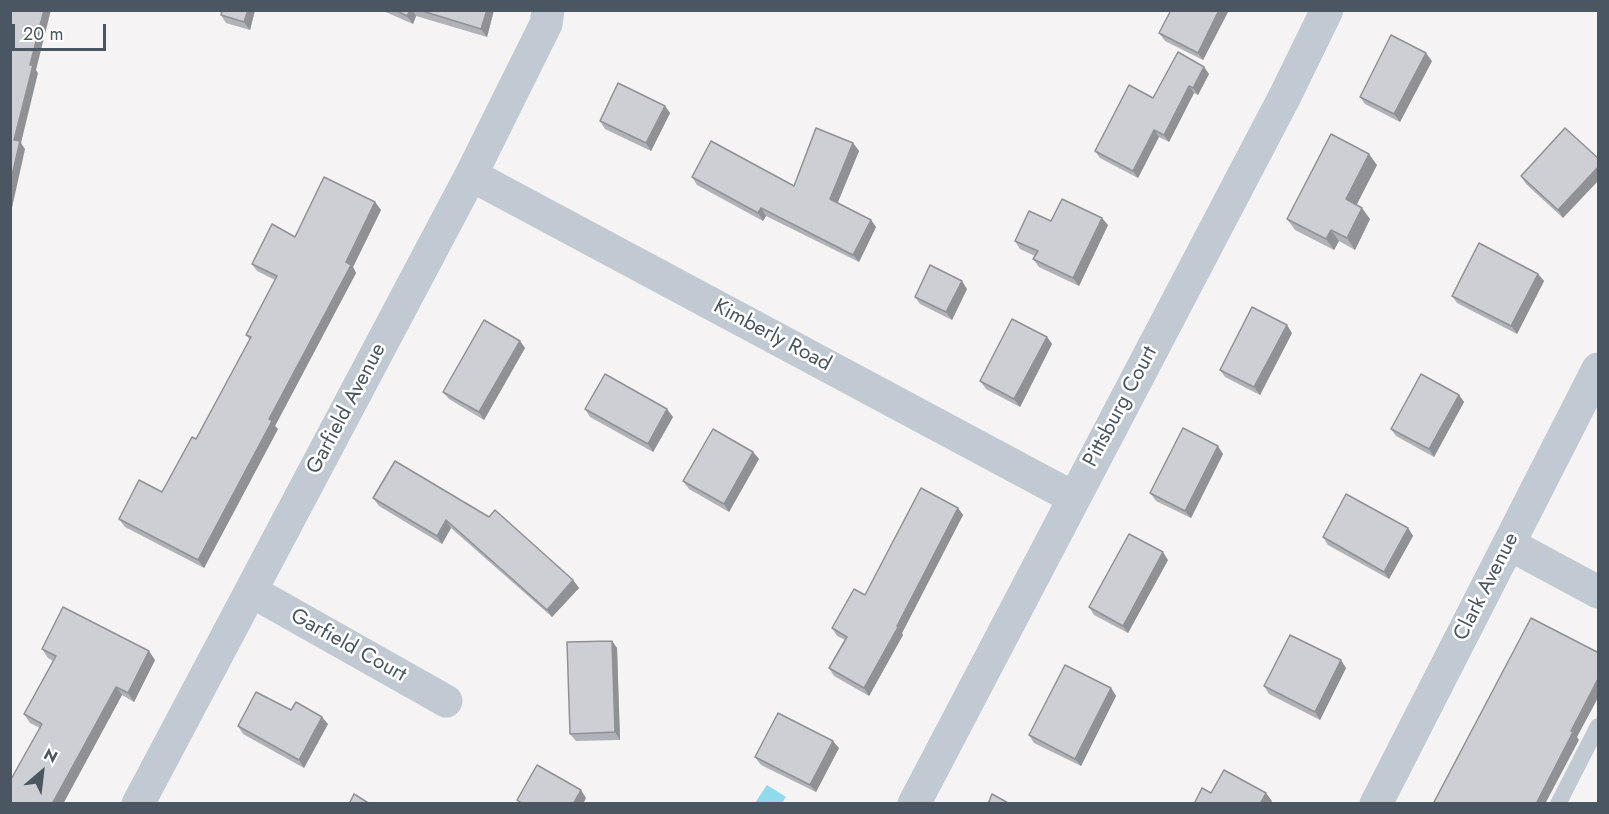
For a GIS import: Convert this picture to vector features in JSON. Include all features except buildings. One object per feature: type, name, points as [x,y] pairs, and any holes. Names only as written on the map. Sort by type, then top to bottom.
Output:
[{"type":"street","name":"Garfield Avenue","points":[[138,804],[471,175],[546,24],[548,10]]},
{"type":"street","name":"Pittsburg Court","points":[[914,804],[1285,96],[1327,10]]},
{"type":"street","name":"Kimberly Road","points":[[471,175],[1074,498]]},
{"type":"street","name":"Clark Avenue","points":[[1376,804],[1599,369]]},
{"type":"street","points":[[1509,544],[1599,592]]},
{"type":"street","name":"Garfield Court","points":[[251,591],[446,701]]},
{"type":"lane","points":[[1558,804],[1599,726]]},
{"type":"water","points":[[767,785],[786,797],[782,803],[755,803]]}]
